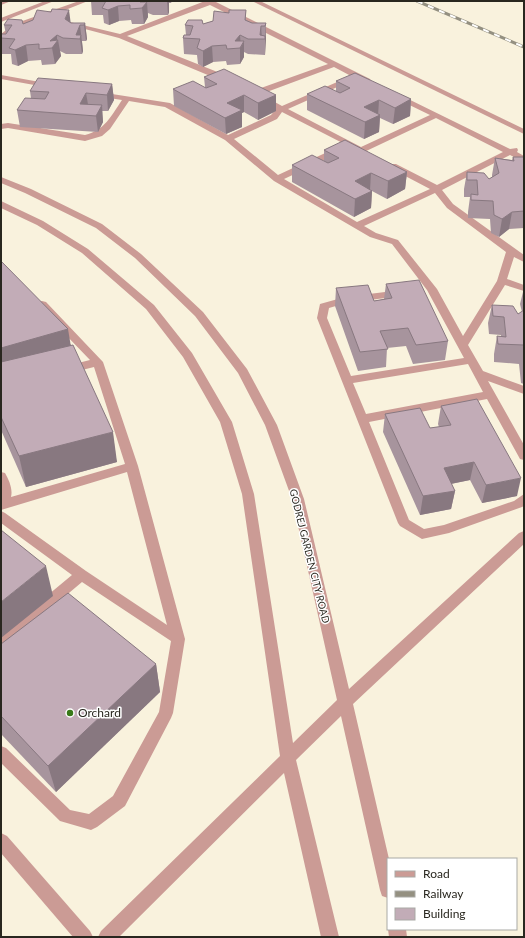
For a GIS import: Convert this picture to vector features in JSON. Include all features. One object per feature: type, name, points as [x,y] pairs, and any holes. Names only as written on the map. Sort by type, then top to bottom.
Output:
[{"type":"street","points":[[1,3],[8,1]]},
{"type":"street","points":[[1,20],[49,2],[60,6],[70,4],[73,1]]},
{"type":"street","points":[[1,37],[17,26],[85,1]]},
{"type":"street","points":[[256,1],[518,142],[524,153]]},
{"type":"street","points":[[121,36],[209,2],[377,85]]},
{"type":"street","points":[[39,17],[121,36],[229,82],[213,86]]},
{"type":"street","points":[[334,65],[250,92],[365,152],[437,115]]},
{"type":"street","points":[[1,72],[48,87],[1,77]]},
{"type":"street","points":[[228,138],[274,117],[281,108],[357,75]]},
{"type":"street","points":[[89,92],[167,105],[228,138],[277,179],[357,226],[395,242],[432,288],[524,456]]},
{"type":"street","points":[[390,92],[437,115],[518,142]]},
{"type":"street","points":[[8,124],[86,138],[98,134],[107,127],[127,99]]},
{"type":"street","points":[[167,105],[180,99]]},
{"type":"street","points":[[518,142],[524,159]]},
{"type":"street","points":[[357,226],[437,189],[518,142]]},
{"type":"street","points":[[277,179],[351,144]]},
{"type":"street","points":[[382,161],[437,189],[450,206],[524,259]]},
{"type":"street","name":"GODREJ GARDEN CITY ROAD","points":[[1,180],[28,191],[99,226],[138,256],[198,314],[243,372],[271,425],[298,499],[387,886]]},
{"type":"street","points":[[1,204],[40,222],[86,251],[150,308],[188,355],[226,422],[248,494],[288,757],[330,937]]},
{"type":"street","points":[[463,345],[502,281],[511,251]]},
{"type":"street","points":[[502,281],[524,288]]},
{"type":"street","points":[[432,288],[345,300],[324,306],[322,318],[404,523],[422,534],[445,530],[518,504],[524,499]]},
{"type":"street","points":[[1,753],[66,816],[91,822],[119,801],[166,713],[178,639],[132,466],[98,362],[55,316],[34,297]]},
{"type":"street","points":[[346,380],[471,360]]},
{"type":"street","points":[[53,373],[98,362]]},
{"type":"street","points":[[479,374],[524,390]]},
{"type":"street","points":[[362,419],[490,395]]},
{"type":"street","points":[[1,505],[132,466]]},
{"type":"street","points":[[1,476],[7,491],[6,498],[1,505]]},
{"type":"street","points":[[1,516],[81,575],[178,639]]},
{"type":"street","points":[[107,937],[345,702],[524,536]]},
{"type":"street","points":[[1,642],[81,575]]},
{"type":"street","points":[[1,841],[84,937]]},
{"type":"building","points":[[106,1],[147,2],[142,8],[130,9],[130,5],[118,6],[108,10],[102,8]]},
{"type":"building","points":[[52,9],[69,10],[65,19],[71,23],[85,23],[84,25],[80,25],[76,35],[81,35],[80,39],[63,38],[57,35],[50,41],[58,40],[52,48],[39,49],[39,44],[26,45],[15,50],[9,48],[15,39],[1,38],[1,34],[6,34],[12,25],[4,25],[8,19],[22,20],[23,24],[33,20],[37,10],[51,12]]},
{"type":"building","points":[[229,10],[246,10],[245,20],[252,23],[266,23],[265,26],[261,26],[260,35],[265,36],[265,39],[248,39],[240,35],[235,41],[244,41],[240,48],[227,49],[226,45],[212,46],[203,51],[197,48],[200,39],[183,38],[184,35],[190,35],[193,26],[185,25],[188,20],[202,20],[203,24],[213,21],[214,11],[229,13]]},
{"type":"building","points":[[224,69],[276,95],[258,103],[244,95],[227,103],[242,110],[225,118],[173,89],[193,81],[206,88],[217,84],[204,77]]},
{"type":"building","points":[[355,73],[411,99],[395,108],[379,100],[364,107],[380,115],[365,122],[307,94],[325,86],[340,93],[350,88],[336,81]]},
{"type":"building","points":[[38,78],[112,84],[107,95],[86,93],[80,104],[102,105],[96,116],[17,110],[25,98],[45,99],[49,92],[30,91]]},
{"type":"building","points":[[345,140],[407,172],[388,181],[371,173],[355,181],[372,191],[355,199],[292,165],[312,155],[328,163],[339,158],[324,150]]},
{"type":"building","points":[[513,157],[524,157],[524,211],[512,212],[502,219],[494,215],[493,201],[471,200],[471,194],[478,195],[477,180],[467,180],[467,172],[484,173],[489,179],[499,173],[495,158],[514,161]]},
{"type":"building","points":[[1,261],[68,329],[1,348]]},
{"type":"building","points":[[419,280],[448,341],[416,345],[408,328],[380,331],[388,349],[360,352],[336,288],[368,285],[374,301],[392,298],[386,284]]},
{"type":"building","points":[[492,305],[513,306],[518,314],[524,310],[524,345],[498,344],[497,336],[506,337],[504,317],[493,316]]},
{"type":"building","points":[[73,345],[113,432],[19,456],[1,417],[1,362]]},
{"type":"building","points":[[477,399],[521,478],[486,485],[474,462],[444,468],[455,491],[423,496],[385,414],[420,408],[430,428],[451,425],[441,406]]},
{"type":"building","points":[[1,530],[46,566],[1,602]]},
{"type":"building","name":"Orchard","points":[[68,593],[156,664],[48,766],[1,716],[1,644]]},
{"type":"railway","points":[[417,1],[524,47]]},
{"type":"place","name":"Orchard","points":[[70,713]]}]
